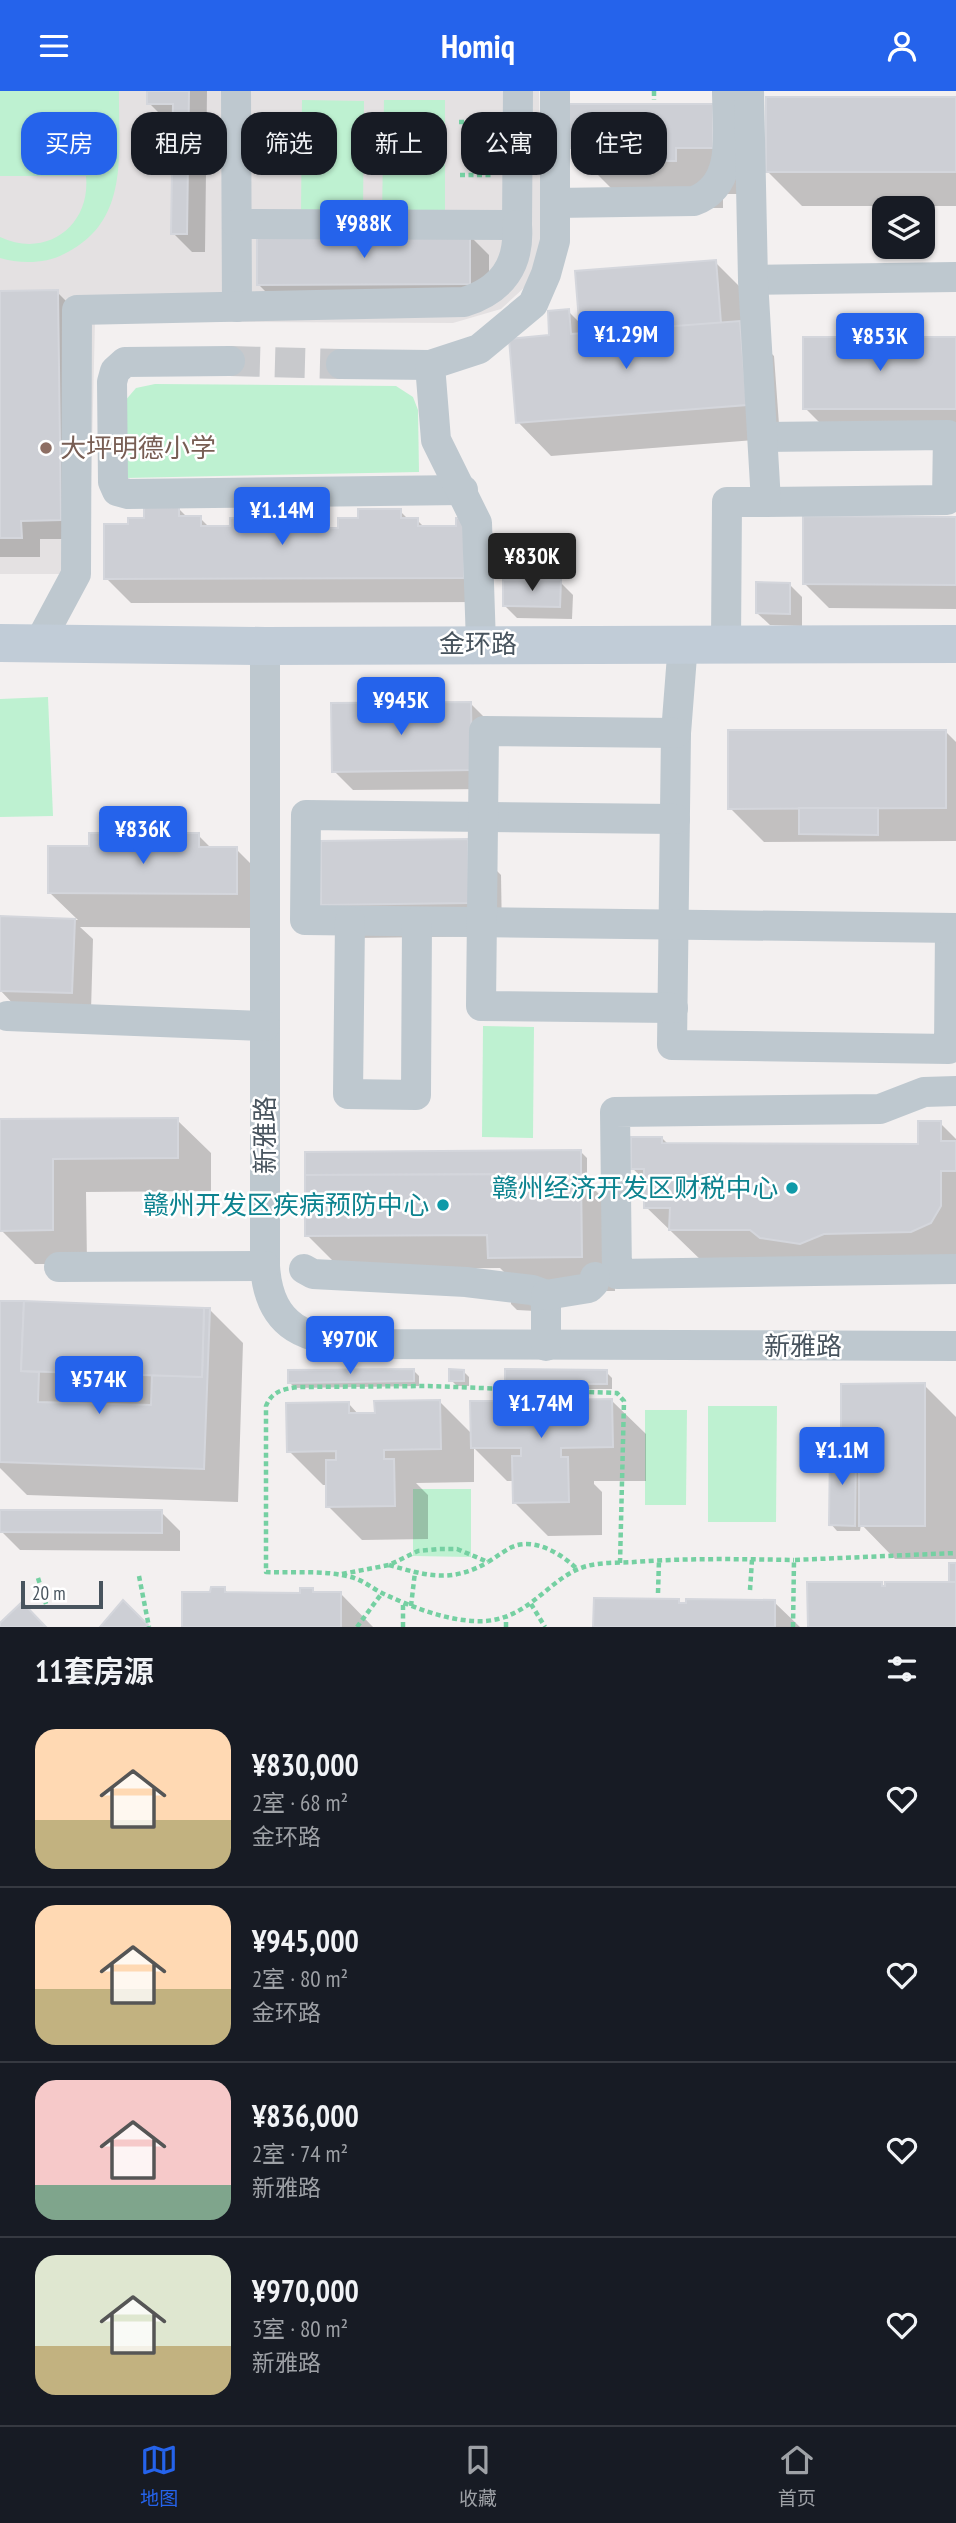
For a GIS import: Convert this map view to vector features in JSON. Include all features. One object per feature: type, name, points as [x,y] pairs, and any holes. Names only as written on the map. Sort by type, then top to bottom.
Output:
[{"type":"street","points":[[236,91],[237,307]]},
{"type":"street","points":[[39,643],[76,574],[77,310],[464,302],[492,290],[503,279],[516,253],[518,91]]},
{"type":"street","points":[[341,364],[430,365],[479,349],[533,304],[547,274],[555,241],[555,91]]},
{"type":"street","points":[[555,203],[694,201],[704,197],[720,181],[726,163],[727,91]]},
{"type":"street","points":[[749,91],[753,280],[766,502]]},
{"type":"street","points":[[237,224],[517,225]]},
{"type":"street","points":[[753,280],[956,277]]},
{"type":"street","points":[[230,361],[125,362],[115,371],[112,382],[113,482],[117,491],[128,494],[463,490]]},
{"type":"street","points":[[430,365],[436,440],[477,523],[481,644]]},
{"type":"street","points":[[726,644],[727,502],[947,500],[947,435],[763,437]]},
{"type":"street","name":"金环路","points":[[0,643],[265,646],[683,643],[956,645]]},
{"type":"street","points":[[675,819],[306,815],[304,921],[350,921],[482,923],[674,925],[953,928],[949,1049],[672,1045],[673,1008],[674,925],[676,733],[683,643]]},
{"type":"street","name":"新雅路","points":[[265,646],[265,1266],[266,1286],[274,1306],[287,1324],[309,1335],[337,1342],[364,1344],[956,1346]]},
{"type":"street","points":[[673,1008],[481,1006],[484,731],[676,733]]},
{"type":"street","points":[[350,921],[348,1094],[416,1095],[417,922]]},
{"type":"street","points":[[7,1016],[265,1026]]},
{"type":"street","points":[[956,1091],[924,1092],[880,1109],[615,1112],[617,1274],[956,1269]]},
{"type":"street","points":[[59,1268],[265,1266]]},
{"type":"street","points":[[304,1269],[313,1274],[466,1282],[531,1290],[546,1295],[589,1288],[594,1283],[594,1277]]},
{"type":"street","points":[[546,1295],[546,1346]]},
{"type":"path","points":[[654,91],[654,100]]},
{"type":"path","points":[[620,1563],[624,1401],[617,1393],[428,1385],[284,1389],[270,1397],[266,1406],[266,1572],[355,1577],[411,1606],[465,1619],[484,1621],[506,1618],[531,1604],[578,1569],[598,1564],[620,1563],[659,1560],[794,1560],[956,1553]]},
{"type":"path","points":[[389,1565],[429,1576],[458,1575],[474,1570],[514,1546],[528,1544],[554,1552],[578,1569]]},
{"type":"path","points":[[338,1574],[389,1565],[418,1551],[438,1549],[457,1549],[488,1562]]},
{"type":"path","points":[[657,1593],[659,1560]]},
{"type":"path","points":[[750,1590],[752,1560]]},
{"type":"path","points":[[793,1627],[794,1560]]},
{"type":"path","points":[[411,1606],[415,1572]]},
{"type":"path","points":[[139,1576],[149,1627]]},
{"type":"path","points":[[38,1578],[46,1604]]},
{"type":"path","points":[[357,1627],[382,1593]]},
{"type":"path","points":[[403,1602],[403,1627]]},
{"type":"path","points":[[531,1604],[545,1627]]},
{"type":"path","points":[[506,1618],[506,1627]]},
{"type":"shaded area","name":"大坪明德小学","points":[[0,91],[539,91],[539,112],[461,112],[461,175],[540,175],[541,234],[537,259],[527,285],[501,309],[453,323],[95,321],[89,574],[0,574]]},
{"type":"green space","points":[[0,91],[119,91],[119,161],[116,184],[111,205],[101,224],[86,240],[49,260],[32,262],[0,258],[0,237],[17,243],[34,244],[49,241],[73,223],[86,194],[86,176],[0,176]]},
{"type":"green space","points":[[302,100],[364,101],[364,112],[351,112],[351,175],[363,175],[363,214],[301,213],[301,175],[337,175],[337,112],[302,112]]},
{"type":"green space","points":[[384,100],[445,100],[445,112],[384,112]]},
{"type":"green space","points":[[383,175],[445,175],[445,213],[382,213]]},
{"type":"green space","points":[[155,384],[396,386],[413,397],[418,410],[419,472],[125,478],[124,402],[136,388]]},
{"type":"green space","points":[[48,697],[53,816],[0,817],[0,699]]},
{"type":"green space","points":[[483,1026],[534,1027],[533,1138],[482,1137]]},
{"type":"green space","points":[[708,1406],[777,1406],[776,1522],[708,1522]]},
{"type":"green space","points":[[645,1410],[687,1410],[686,1505],[645,1505]]},
{"type":"green space","points":[[413,1489],[471,1489],[471,1557],[413,1556]]},
{"type":"building","points":[[147,91],[189,91],[189,112],[173,112],[173,104],[147,104]]},
{"type":"building","points":[[766,97],[956,97],[956,172],[766,172]]},
{"type":"building","points":[[568,104],[713,104],[713,148],[676,148],[676,161],[667,161],[667,112],[571,112],[571,148],[568,148]]},
{"type":"building","points":[[172,175],[188,175],[187,234],[171,234]]},
{"type":"building","points":[[470,234],[470,284],[257,285],[257,236]]},
{"type":"building","points":[[716,260],[721,323],[580,334],[575,271]]},
{"type":"building","points":[[58,290],[61,520],[21,521],[22,538],[0,538],[0,291]]},
{"type":"building","points":[[569,309],[571,334],[740,321],[747,405],[516,423],[509,339],[549,335],[548,311]]},
{"type":"building","points":[[803,337],[956,337],[956,409],[803,409]]},
{"type":"building","points":[[246,505],[291,505],[291,520],[306,520],[306,528],[338,528],[338,518],[358,518],[358,509],[401,509],[401,518],[418,518],[418,526],[456,526],[456,518],[464,518],[464,578],[104,579],[104,524],[128,524],[128,518],[144,518],[144,507],[179,507],[179,516],[201,516],[201,526],[230,526],[230,518],[246,518]]},
{"type":"building","points":[[803,516],[956,517],[956,585],[803,584]]},
{"type":"building","points":[[503,580],[561,580],[560,607],[503,606]]},
{"type":"building","points":[[756,582],[790,583],[790,614],[756,613]]},
{"type":"building","points":[[471,702],[472,770],[332,772],[331,703]]},
{"type":"building","points":[[728,730],[946,730],[946,808],[728,809]]},
{"type":"building","points":[[799,808],[878,808],[878,835],[799,834]]},
{"type":"building","points":[[89,833],[199,833],[199,847],[237,847],[237,894],[48,893],[48,846],[89,846]]},
{"type":"building","points":[[468,839],[469,903],[321,905],[321,841]]},
{"type":"building","points":[[0,916],[75,919],[72,993],[0,991]]},
{"type":"building","points":[[178,1118],[178,1158],[53,1159],[53,1230],[0,1231],[0,1119]]},
{"type":"building","name":"赣州经济开发区财税中心","points":[[918,1121],[941,1121],[941,1141],[956,1141],[956,1171],[941,1171],[941,1206],[931,1223],[911,1232],[824,1234],[800,1244],[760,1238],[750,1230],[669,1230],[670,1208],[644,1208],[644,1169],[631,1169],[631,1137],[662,1137],[662,1143],[918,1144]]},
{"type":"building","points":[[581,1150],[581,1174],[305,1175],[305,1152]]},
{"type":"building","name":"赣州开发区疾病预防中心","points":[[581,1174],[582,1257],[488,1258],[487,1235],[305,1236],[305,1175]]},
{"type":"building","points":[[0,1301],[24,1301],[21,1371],[39,1372],[38,1402],[151,1405],[152,1375],[202,1377],[204,1308],[210,1308],[204,1469],[0,1462]]},
{"type":"building","points":[[24,1301],[204,1308],[202,1377],[21,1371]]},
{"type":"building","points":[[414,1369],[414,1381],[288,1383],[288,1370]]},
{"type":"building","points":[[449,1369],[464,1370],[464,1381],[449,1381]]},
{"type":"building","points":[[505,1369],[607,1370],[607,1384],[505,1384]]},
{"type":"building","points":[[925,1383],[925,1526],[859,1526],[859,1445],[841,1445],[841,1384]]},
{"type":"building","points":[[612,1399],[613,1447],[561,1448],[561,1457],[568,1457],[569,1502],[513,1503],[512,1456],[521,1456],[521,1448],[471,1448],[470,1401],[529,1401],[529,1408],[552,1408],[552,1400]]},
{"type":"building","points":[[440,1400],[441,1449],[384,1450],[384,1459],[394,1459],[395,1506],[326,1507],[326,1460],[336,1460],[336,1451],[287,1452],[286,1403],[349,1402],[349,1413],[375,1413],[374,1401]]},
{"type":"building","points":[[830,1449],[856,1450],[855,1526],[829,1525]]},
{"type":"building","points":[[0,1510],[162,1510],[162,1533],[0,1532]]},
{"type":"building","points":[[949,1563],[956,1563],[956,1582],[949,1582]]},
{"type":"building","points":[[807,1582],[882,1582],[882,1586],[885,1586],[885,1582],[956,1582],[956,1627],[808,1627]]},
{"type":"building","points":[[211,1587],[225,1587],[225,1592],[300,1593],[300,1588],[313,1588],[313,1592],[341,1592],[341,1627],[182,1627],[182,1592],[210,1592]]},
{"type":"building","points":[[594,1598],[679,1599],[679,1603],[686,1603],[686,1599],[775,1600],[775,1627],[593,1627]]},
{"type":"building","points":[[123,1600],[148,1625],[147,1627],[100,1627]]},
{"type":"building","points":[[22,1602],[46,1627],[0,1627],[0,1623]]},
{"type":"tunnel","points":[[230,361],[341,364]]},
{"type":"place","name":"大坪明德小学","points":[[46,448]]},
{"type":"place","name":"赣州经济开发区财税中心","points":[[792,1188]]},
{"type":"place","name":"赣州开发区疾病预防中心","points":[[443,1205]]}]
